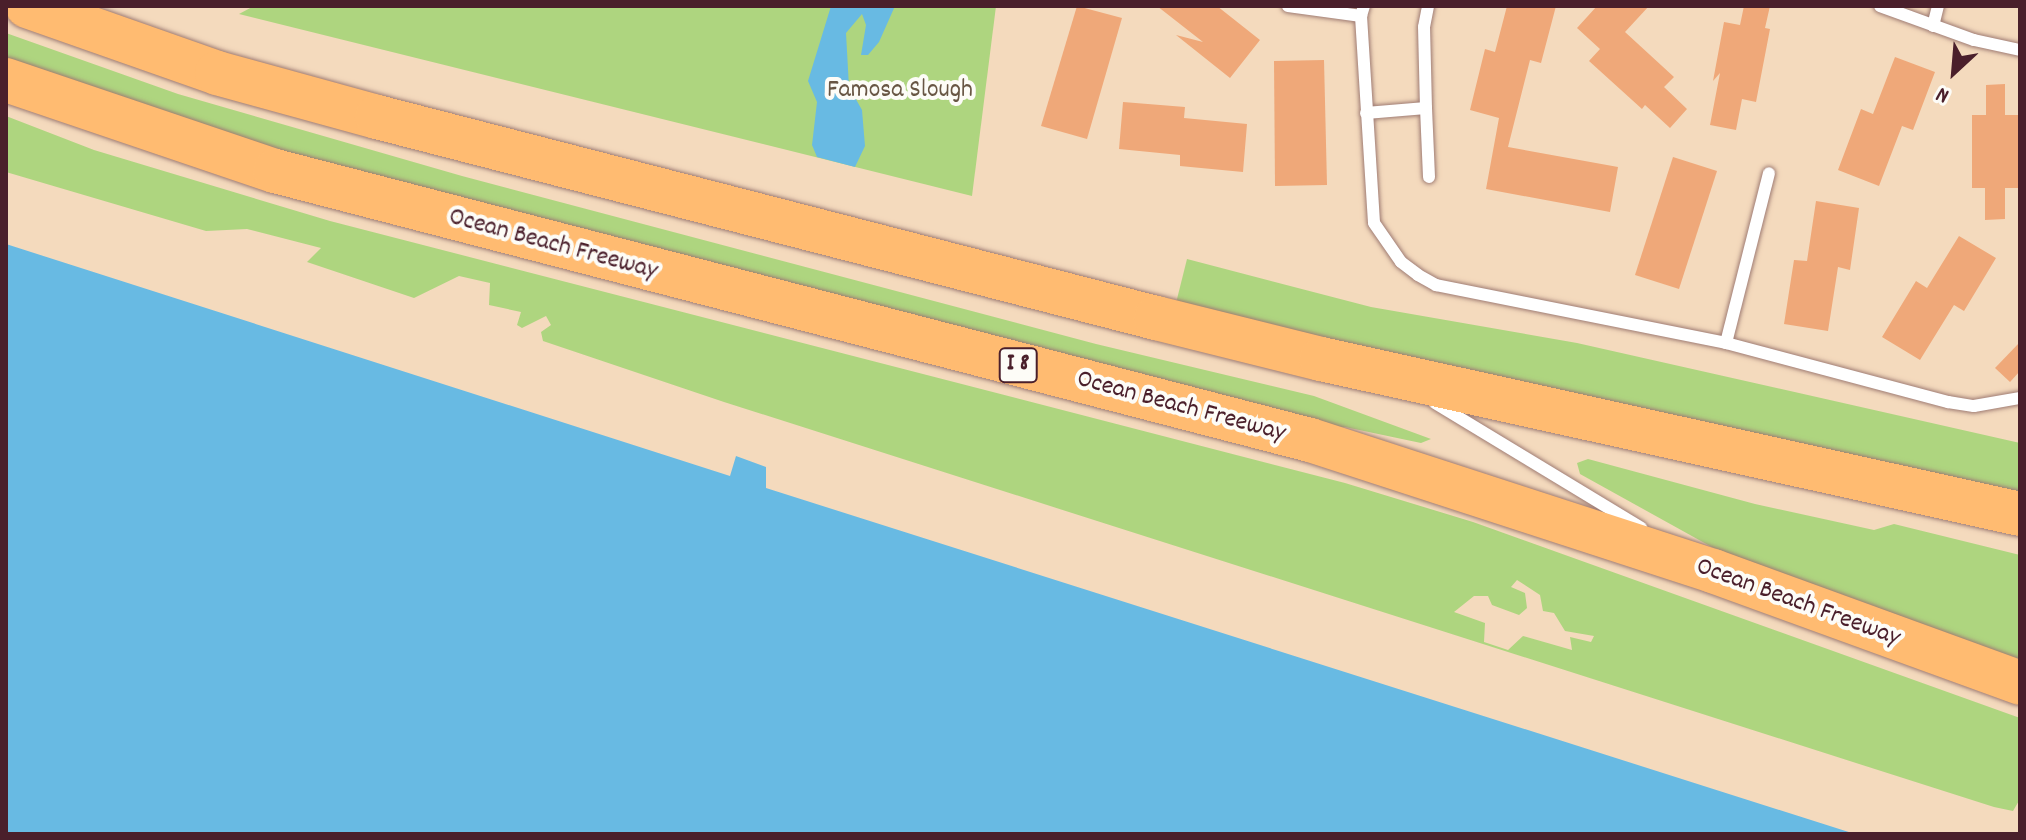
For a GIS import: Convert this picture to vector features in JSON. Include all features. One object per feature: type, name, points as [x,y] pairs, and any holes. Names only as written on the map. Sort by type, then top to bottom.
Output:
[{"type":"highway","points":[[27,6],[217,73],[377,117],[1389,375],[2020,514]]},
{"type":"highway","name":"Ocean Beach Freeway","points":[[6,80],[91,112],[290,175],[1310,440],[1713,571],[2020,683]]},
{"type":"lane","points":[[1288,6],[1363,11],[1374,223],[1401,262],[1436,285],[1726,343],[1948,402],[1974,406],[2020,398]]},
{"type":"lane","points":[[1428,6],[1424,27],[1429,177]]},
{"type":"lane","points":[[1880,6],[1933,26],[2020,50]]},
{"type":"lane","points":[[1933,26],[1939,7]]},
{"type":"lane","points":[[1366,113],[1426,108]]},
{"type":"lane","points":[[1726,343],[1769,173]]},
{"type":"lane","points":[[1389,375],[1713,571]]},
{"type":"green space","name":"Famosa Slough","points":[[254,6],[996,6],[972,196],[239,14]]},
{"type":"green space","points":[[6,33],[178,94],[462,176],[1096,344],[1314,396],[1431,439],[1421,443],[1345,427],[1318,427],[368,182],[6,62]]},
{"type":"green space","points":[[6,116],[94,150],[330,221],[1345,483],[1473,522],[2020,718],[2020,799],[2013,811],[1994,807],[724,402],[543,341],[541,332],[551,325],[546,316],[522,328],[517,325],[521,312],[489,305],[490,283],[459,276],[414,298],[307,262],[321,248],[247,229],[206,231],[6,172]],"holes":[[[1517,580],[1540,595],[1543,611],[1554,613],[1565,631],[1594,636],[1591,642],[1570,637],[1572,650],[1523,636],[1508,650],[1484,642],[1485,623],[1454,612],[1474,596],[1488,596],[1492,605],[1519,615],[1527,608],[1525,593],[1511,587]]]},
{"type":"green space","points":[[1187,259],[1371,307],[1577,343],[2020,443],[2020,498],[1176,303]]},
{"type":"green space","points":[[1588,459],[1755,504],[1874,530],[1894,524],[2020,555],[2020,668],[1746,566],[1580,474],[1577,463]]},
{"type":"water","points":[[831,6],[895,6],[879,42],[868,55],[861,55],[866,25],[862,14],[846,33],[849,87],[862,110],[865,146],[855,167],[817,157],[812,145],[817,102],[808,81]]},
{"type":"water","points":[[6,244],[730,476],[736,456],[766,467],[766,488],[1855,834],[6,834]]},
{"type":"building","points":[[1077,6],[1122,18],[1087,139],[1041,126]]},
{"type":"building","points":[[1157,6],[1217,6],[1260,40],[1230,78],[1176,35],[1203,42]]},
{"type":"building","points":[[1507,6],[1556,6],[1541,63],[1530,60],[1508,147],[1618,167],[1610,212],[1486,189],[1499,118],[1470,110],[1485,49],[1495,52]]},
{"type":"building","points":[[1597,6],[1649,6],[1625,32],[1674,77],[1664,87],[1687,109],[1670,128],[1645,105],[1642,109],[1589,61],[1600,49],[1577,28]]},
{"type":"building","points":[[1744,6],[1770,6],[1765,28],[1770,29],[1756,102],[1742,99],[1736,130],[1710,125],[1720,73],[1713,81],[1724,22],[1740,25]]},
{"type":"building","points":[[1895,57],[1935,72],[1913,130],[1902,126],[1879,186],[1838,170],[1861,109],[1873,114]]},
{"type":"building","points":[[1324,60],[1327,185],[1275,186],[1274,61]]},
{"type":"building","points":[[2005,84],[2005,115],[2019,115],[2019,188],[2005,188],[2005,219],[1985,220],[1985,188],[1972,188],[1972,115],[1986,115],[1986,85]]},
{"type":"building","points":[[1123,102],[1185,107],[1184,118],[1247,124],[1243,172],[1180,166],[1180,155],[1119,149]]},
{"type":"building","points":[[1673,157],[1717,171],[1679,289],[1635,275]]},
{"type":"building","points":[[1816,201],[1859,208],[1850,270],[1838,267],[1828,331],[1784,324],[1794,260],[1807,261]]},
{"type":"building","points":[[1959,236],[1996,258],[1964,311],[1954,305],[1920,360],[1882,337],[1916,281],[1927,288]]},
{"type":"building","points":[[2020,342],[2020,371],[2010,382],[1995,368]]}]
